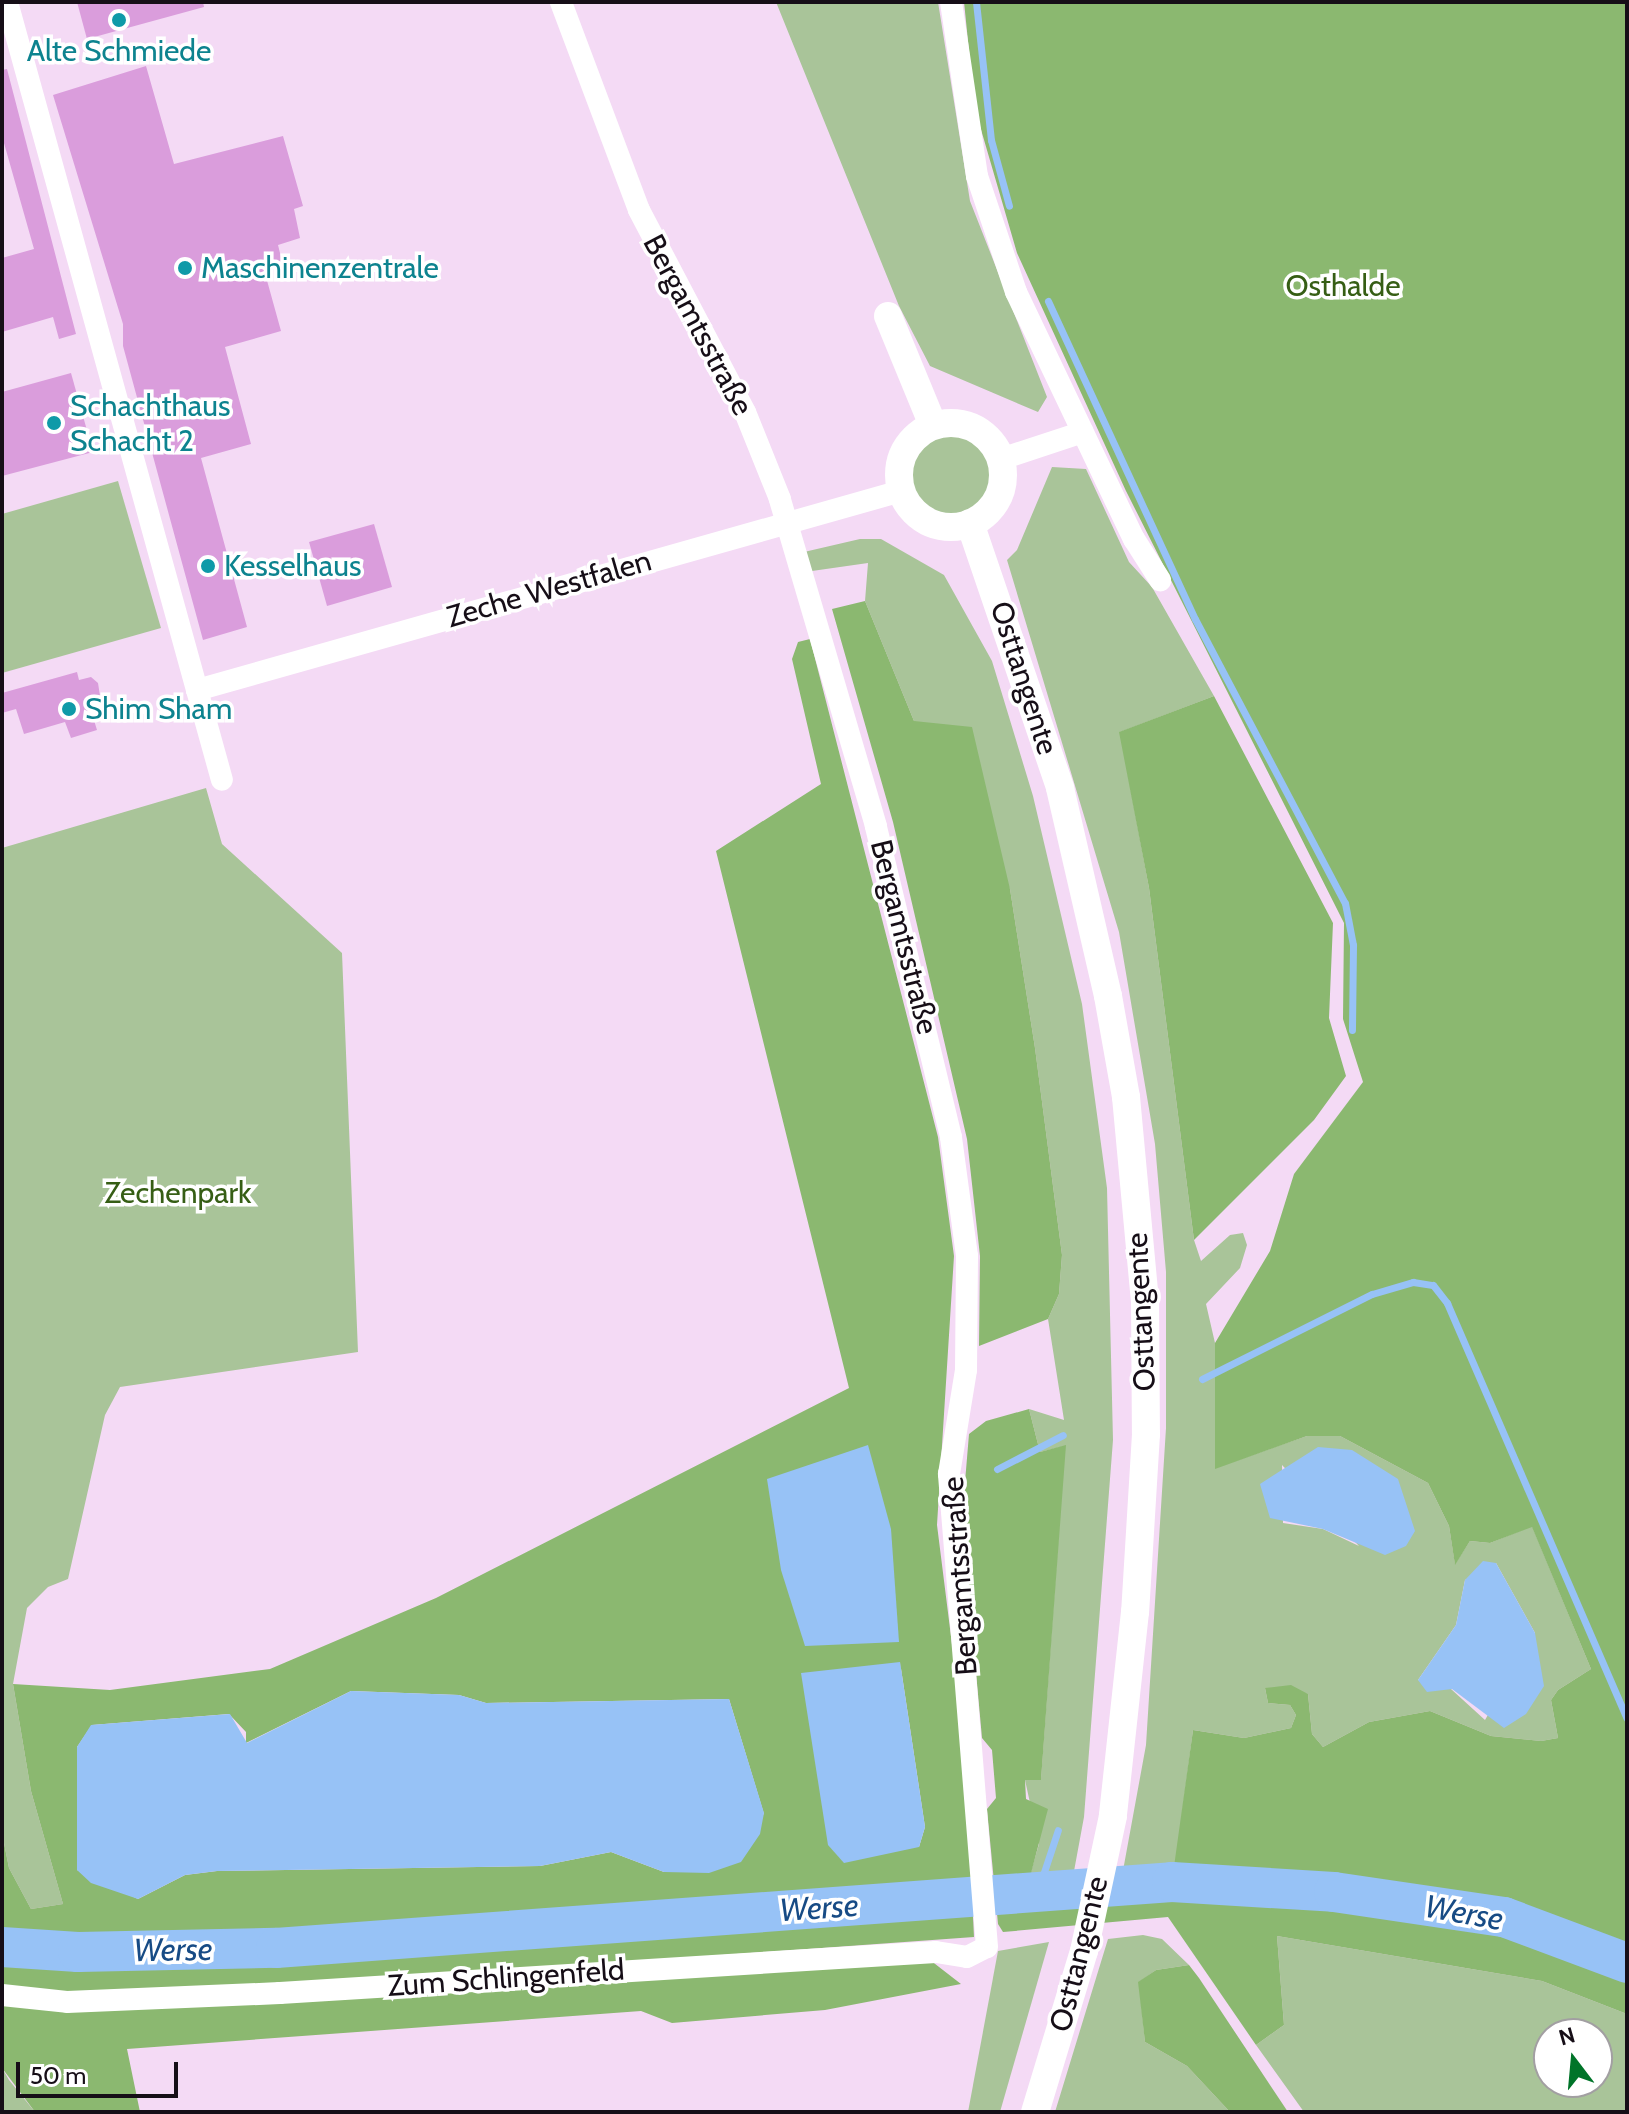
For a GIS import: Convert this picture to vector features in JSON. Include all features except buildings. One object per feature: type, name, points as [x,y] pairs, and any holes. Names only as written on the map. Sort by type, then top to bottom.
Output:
[{"type":"street","points":[[7,2],[222,780]]},
{"type":"street","name":"Bergamtsstraße","points":[[561,2],[639,210],[745,412],[788,521],[876,826],[951,1137],[967,1256],[966,1342],[949,1474],[988,1926]]},
{"type":"street","points":[[951,2],[977,176],[1016,292],[1083,432],[1160,580]]},
{"type":"street","points":[[888,316],[933,425]]},
{"type":"street","points":[[966,424],[994,444],[1001,459],[994,504],[970,523],[937,525],[915,512],[901,491],[904,452],[933,425],[966,424]]},
{"type":"street","points":[[1001,459],[1083,432]]},
{"type":"street","name":"Zeche Westfalen","points":[[197,690],[901,491]]},
{"type":"street","name":"Osttangente","points":[[970,523],[1060,788],[1126,1097],[1145,1300],[1146,1434],[1113,1816],[1084,1951],[1035,2112]]},
{"type":"street","name":"Zum Schlingenfeld","points":[[2,1995],[67,2002],[936,1952],[967,1957],[987,1947],[988,1926]]},
{"type":"green space","points":[[776,2],[938,2],[970,201],[1047,397],[1038,412],[930,366],[899,306]]},
{"type":"green space","name":"Osthalde","points":[[964,2],[1627,2],[1627,2014],[1542,1981],[1277,1936],[1284,2025],[1256,2045],[1168,1917],[1003,1932],[998,1924],[987,1809],[996,1798],[992,1750],[982,1738],[962,1518],[969,1434],[986,1421],[1029,1409],[1040,1452],[1066,1445],[1041,1780],[1025,1780],[1026,1799],[1048,1809],[1026,1892],[1172,1881],[1193,1730],[1244,1738],[1291,1728],[1296,1715],[1290,1705],[1268,1703],[1265,1688],[1291,1685],[1308,1694],[1312,1734],[1323,1747],[1369,1722],[1430,1711],[1491,1736],[1541,1741],[1558,1738],[1551,1700],[1558,1690],[1591,1669],[1532,1527],[1490,1543],[1470,1541],[1455,1565],[1449,1526],[1428,1483],[1340,1436],[1307,1436],[1215,1469],[1215,1343],[1270,1251],[1294,1174],[1363,1082],[1343,1019],[1344,923],[1126,491],[1017,253],[975,109]]},
{"type":"green space","points":[[951,432],[967,435],[981,444],[990,458],[993,474],[990,490],[981,504],[967,513],[951,516],[935,513],[921,504],[912,490],[909,474],[912,458],[921,444],[935,435]]},
{"type":"green space","points":[[1052,467],[1086,469],[1129,562],[1152,587],[1214,696],[1120,732],[1149,888],[1194,1240],[1201,1261],[1230,1235],[1243,1233],[1247,1245],[1240,1268],[1206,1304],[1215,1343],[1215,1468],[1307,1436],[1340,1436],[1428,1483],[1449,1526],[1455,1564],[1470,1541],[1490,1543],[1532,1526],[1591,1669],[1558,1690],[1551,1700],[1558,1738],[1541,1741],[1491,1736],[1430,1711],[1369,1722],[1323,1747],[1312,1734],[1308,1694],[1265,1688],[1268,1703],[1290,1705],[1296,1715],[1291,1728],[1244,1738],[1193,1730],[1175,1868],[1122,1876],[1146,1745],[1166,1428],[1166,1272],[1155,1144],[1119,932],[1007,560],[1017,550]],"holes":[[[1282,1465],[1359,1546],[1323,1529],[1283,1523]],[[1496,1563],[1535,1633],[1485,1720],[1451,1689],[1418,1680],[1456,1625],[1465,1580]]]},
{"type":"green space","points":[[118,481],[161,628],[2,673],[2,514]]},
{"type":"green space","points":[[860,539],[881,539],[944,575],[992,661],[1033,796],[1082,1004],[1107,1188],[1113,1440],[1084,1817],[1072,1882],[1027,1885],[1039,1844],[1025,1780],[1041,1779],[1065,1446],[1040,1452],[1029,1409],[1064,1420],[1048,1319],[1059,1294],[1062,1255],[1010,889],[914,721],[865,601],[868,563],[812,571],[804,552]]},
{"type":"green space","points":[[865,601],[914,721],[972,727],[1010,889],[1035,1048],[1062,1255],[1059,1294],[1048,1319],[979,1346],[980,1256],[967,1139],[893,822],[832,609]]},
{"type":"green space","points":[[810,639],[938,1137],[954,1256],[937,1525],[965,1748],[974,1937],[277,1987],[73,1994],[2,1987],[2,1833],[9,1868],[31,1909],[63,1904],[31,1791],[13,1684],[110,1690],[270,1669],[436,1598],[849,1388],[716,851],[821,784],[792,659],[798,642]],"holes":[[[900,1662],[925,1827],[919,1847]],[[351,1691],[459,1695],[486,1703],[729,1699],[764,1814],[664,1872],[611,1852],[540,1866],[217,1871],[185,1875],[138,1899],[77,1870],[77,1747],[92,1725],[229,1714],[246,1732],[246,1743]]]},
{"type":"green space","points":[[1214,696],[1333,923],[1329,1018],[1346,1076],[1314,1120],[1194,1240],[1149,888],[1119,732]]},
{"type":"green space","name":"Zechenpark","points":[[206,788],[222,844],[342,953],[358,1352],[120,1387],[105,1415],[68,1579],[48,1587],[27,1608],[13,1684],[31,1791],[63,1904],[31,1909],[9,1868],[2,1833],[2,848]]},
{"type":"green space","points":[[1143,1935],[1162,1939],[1189,1965],[1156,1970],[1139,1982],[1145,2042],[1187,2066],[1230,2112],[1055,2112],[1108,1939]]},
{"type":"green space","points":[[1277,1936],[1542,1981],[1627,2014],[1627,2112],[1304,2112],[1256,2045],[1284,2025]]},
{"type":"green space","points":[[1049,1942],[1000,2112],[968,2112],[998,1951]]},
{"type":"green space","points":[[930,1960],[961,1984],[825,2010],[672,2023],[641,2011],[127,2049],[140,2112],[35,2112],[2,2068],[2,2005]]},
{"type":"green space","points":[[1189,1965],[1288,2112],[1230,2112],[1187,2066],[1145,2042],[1138,1982],[1156,1970]]},
{"type":"green space","points":[[2,2068],[9,2080],[35,2112],[2,2112]]},
{"type":"water","points":[[868,1445],[891,1529],[899,1642],[805,1646],[781,1570],[767,1479]]},
{"type":"water","points":[[1318,1447],[1352,1450],[1398,1479],[1415,1531],[1406,1546],[1385,1555],[1323,1529],[1270,1518],[1260,1484]]},
{"type":"water","points":[[1483,1561],[1496,1563],[1535,1633],[1544,1686],[1526,1714],[1504,1728],[1452,1689],[1427,1692],[1418,1680],[1456,1625],[1465,1580]]},
{"type":"water","points":[[900,1662],[925,1827],[919,1847],[844,1863],[828,1845],[801,1673]]},
{"type":"water","points":[[351,1691],[459,1695],[486,1703],[729,1699],[764,1813],[760,1834],[741,1862],[709,1873],[664,1872],[611,1852],[540,1866],[217,1871],[185,1875],[138,1899],[91,1883],[77,1870],[77,1747],[91,1725],[230,1714],[247,1743]]},
{"type":"waterway","points":[[976,2],[991,140],[1009,206]]},
{"type":"waterway","points":[[1048,301],[1195,619],[1345,903],[1353,945],[1352,1030]]},
{"type":"waterway","points":[[1202,1379],[1372,1294],[1413,1282],[1433,1285],[1447,1303],[1627,1718]]},
{"type":"waterway","points":[[997,1469],[1063,1435]]},
{"type":"waterway","points":[[1038,1890],[1058,1830]]},
{"type":"waterway","name":"Werse","points":[[2,1947],[78,1952],[276,1948],[1172,1882],[1334,1892],[1504,1917],[1627,1963]]},
{"type":"place","name":"Alte Schmiede","points":[[119,20]]},
{"type":"place","name":"Maschinenzentrale","points":[[185,268]]},
{"type":"place","name":"Schachthaus Schacht 2","points":[[54,423]]},
{"type":"place","name":"Kesselhaus","points":[[208,566]]},
{"type":"place","name":"Shim Sham","points":[[69,709]]}]
